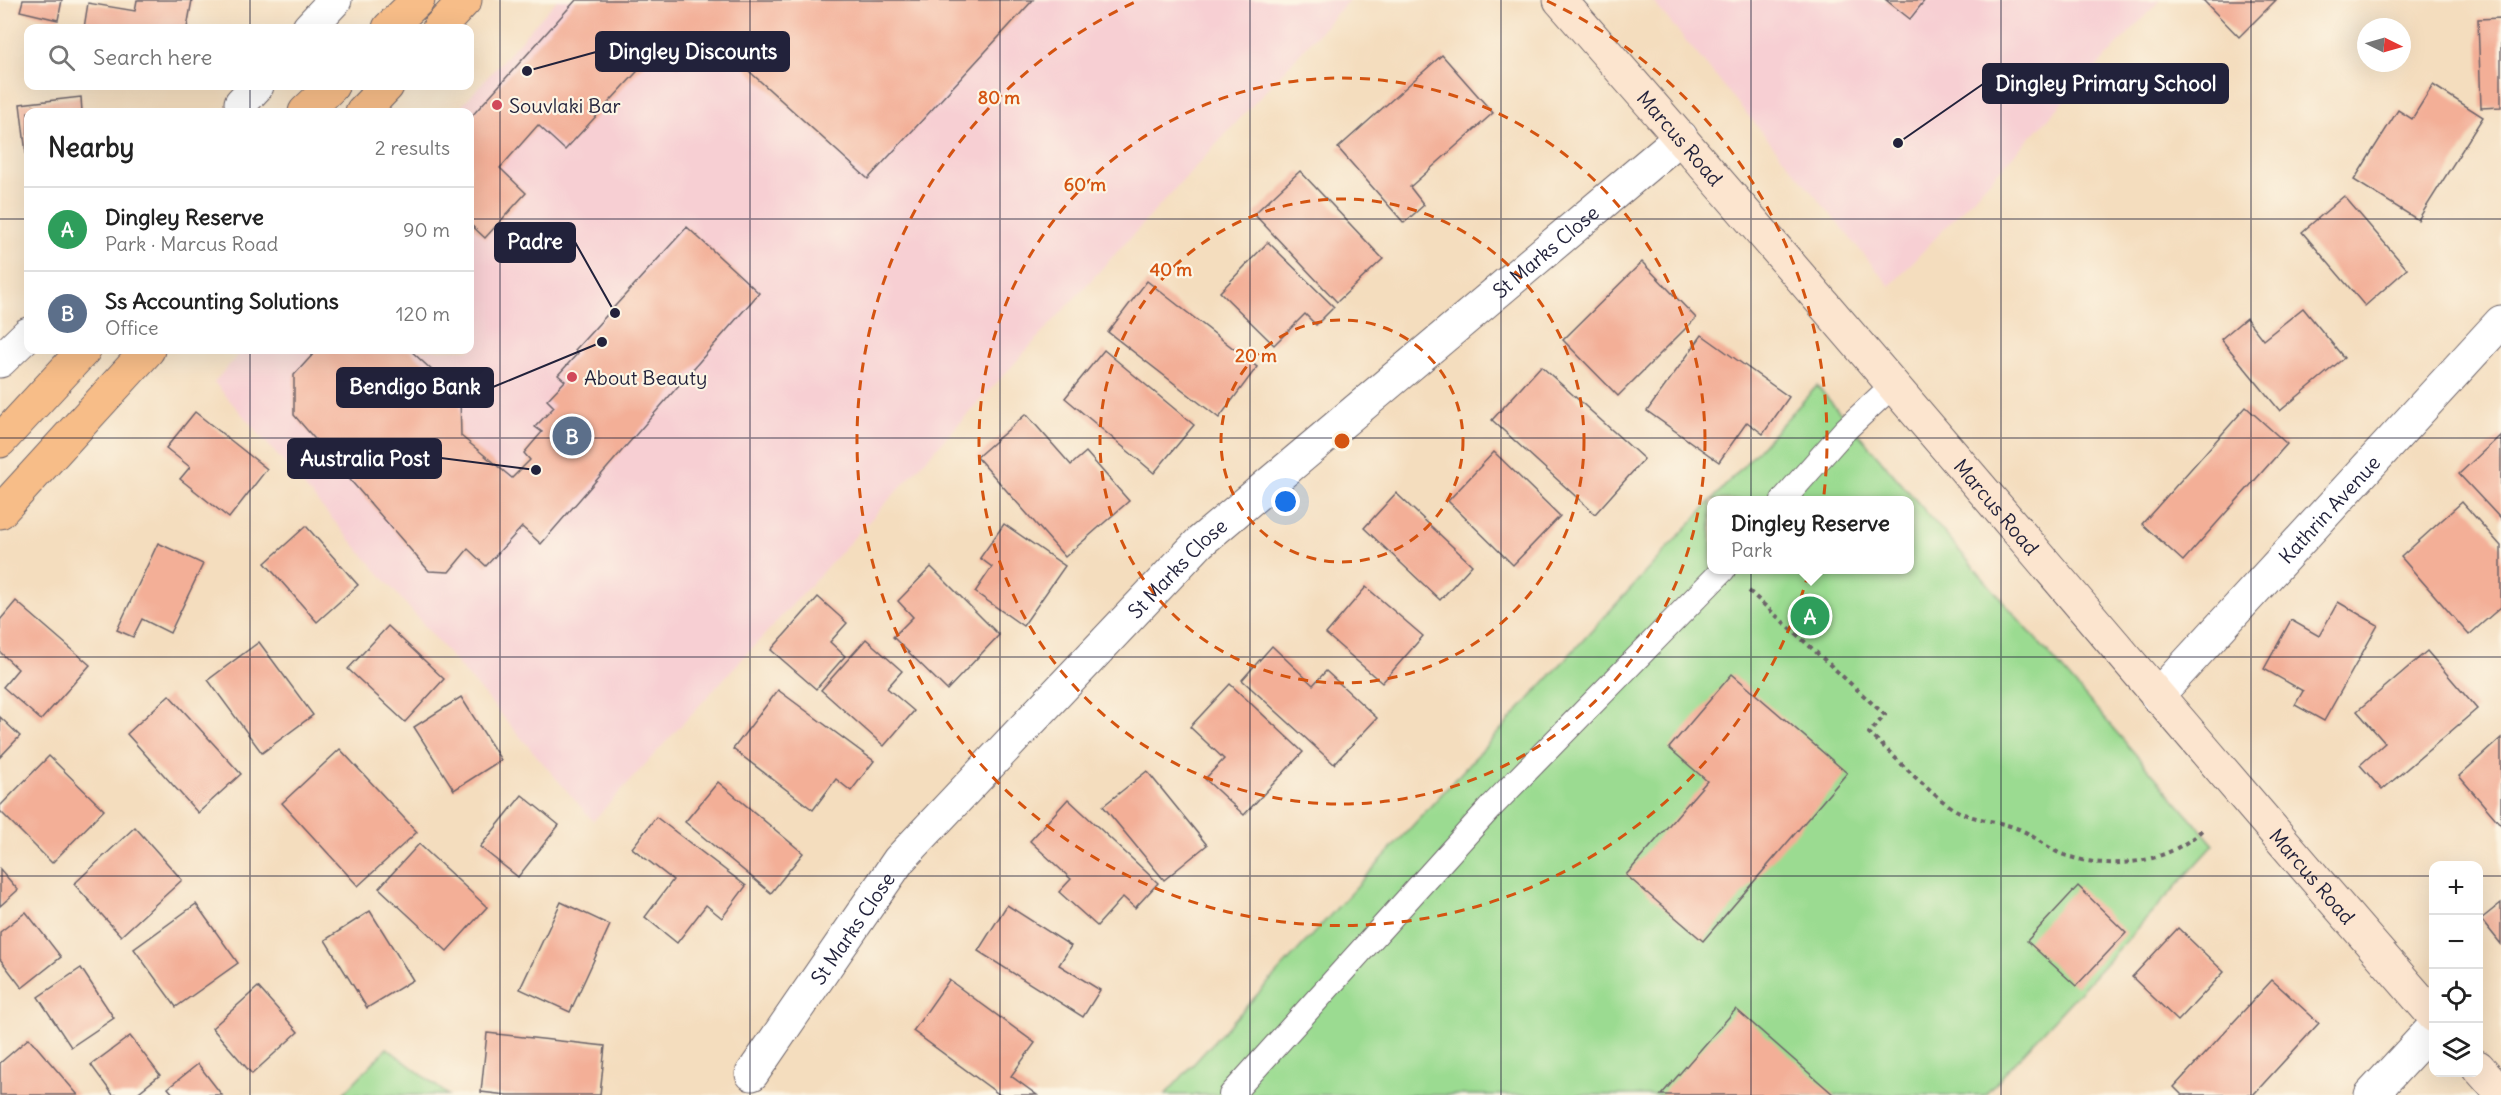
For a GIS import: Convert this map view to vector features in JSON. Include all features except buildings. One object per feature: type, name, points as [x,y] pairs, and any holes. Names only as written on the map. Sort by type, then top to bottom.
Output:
[{"type":"main road","points":[[393,24],[418,0]]},
{"type":"main road","points":[[443,24],[465,0]]},
{"type":"main road","name":"Marcus Road","points":[[1560,0],[1894,384],[2157,696],[2429,1011]]},
{"type":"main road","points":[[310,108],[328,90]]},
{"type":"main road","points":[[366,108],[383,90]]},
{"type":"main road","points":[[0,441],[80,354]]},
{"type":"main road","points":[[0,512],[144,354]]},
{"type":"main road","points":[[2483,1074],[2501,1094]]},
{"type":"street","points":[[313,24],[335,0]]},
{"type":"street","name":"St Marks Close","points":[[752,1074],[898,860],[1200,542],[1680,137]]},
{"type":"street","name":"Kathrin Avenue","points":[[2157,696],[2501,322]]},
{"type":"street","points":[[0,361],[24,338]]},
{"type":"street","points":[[2371,1095],[2429,1031]]},
{"type":"lane","points":[[1787,496],[1845,429],[1894,384]]},
{"type":"lane","points":[[1231,1095],[1490,809],[1732,577]]},
{"type":"path","points":[[1732,577],[1885,715],[1869,733],[1950,807],[1968,817],[2014,827],[2068,856],[2113,863],[2157,857],[2186,844],[2204,828]]},
{"type":"shaded area","points":[[557,0],[1349,0],[593,821],[214,382],[239,354],[474,354],[474,108],[460,108]]},
{"type":"shaded area","points":[[1652,0],[2160,0],[1890,286]]},
{"type":"green space","points":[[1817,386],[1912,496],[1716,496]]},
{"type":"green space","points":[[1914,498],[2214,845],[1985,1095],[1165,1095],[1707,505],[1707,574],[1914,574]]},
{"type":"green space","points":[[387,1048],[448,1095],[342,1095]]},
{"type":"place","name":"Dingley Discounts","points":[[527,71]]},
{"type":"place","name":"Souvlaki Bar","points":[[497,105]]},
{"type":"place","name":"Dingley Primary School","points":[[1898,143]]},
{"type":"place","name":"Padre","points":[[615,313]]},
{"type":"place","name":"Bendigo Bank","points":[[602,342]]},
{"type":"place","name":"About Beauty","points":[[572,377]]},
{"type":"place","name":"Ss Accounting Solutions","points":[[572,436]]},
{"type":"place","name":"Australia Post","points":[[536,470]]},
{"type":"place","name":"Dingley Reserve","points":[[1810,616]]}]
